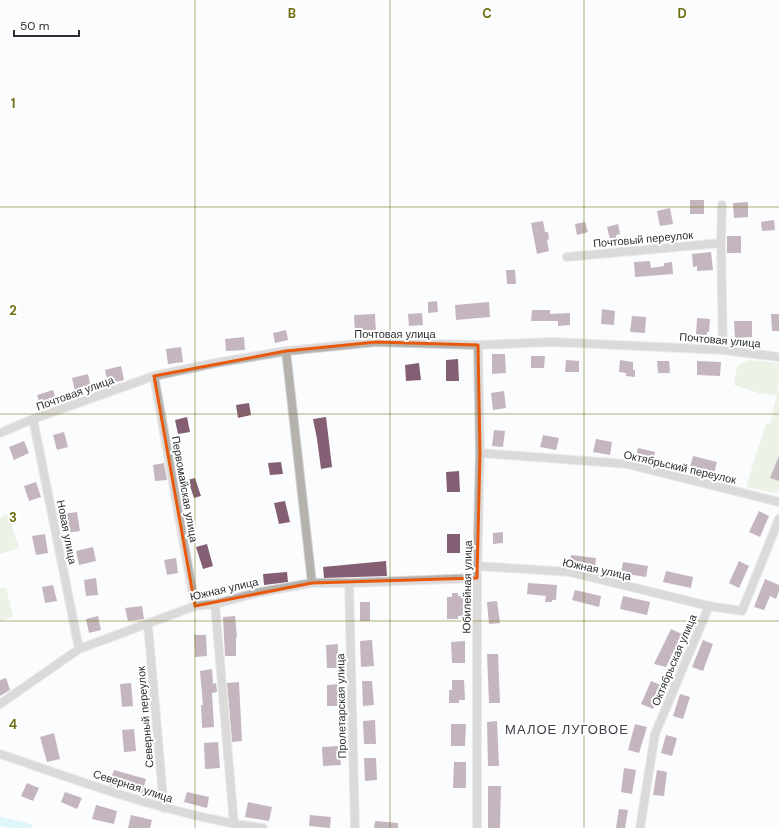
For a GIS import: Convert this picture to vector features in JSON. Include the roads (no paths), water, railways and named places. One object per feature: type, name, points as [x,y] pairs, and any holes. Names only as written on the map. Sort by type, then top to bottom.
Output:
[{"type":"street","points":[[722,204],[721,243],[723,350]]},
{"type":"street","name":"Почтовый переулок","points":[[567,257],[721,243]]},
{"type":"street","name":"Почтовая улица","points":[[0,433],[154,376],[215,363],[286,351],[376,342],[478,345],[553,342],[723,350],[779,357]]},
{"type":"street","name":"Юбилейная улица","points":[[477,828],[477,566],[480,453],[478,345]]},
{"type":"street","points":[[286,351],[312,583]]},
{"type":"street","name":"Первомайская улица","points":[[154,376],[195,606]]},
{"type":"street","name":"Новая улица","points":[[33,420],[79,649]]},
{"type":"street","name":"Октябрьский переулок","points":[[480,453],[627,464],[779,502]]},
{"type":"street","name":"Октябрьская улица","points":[[640,828],[655,734],[709,606],[742,611],[779,519]]},
{"type":"street","name":"Южная улица","points":[[477,566],[570,572],[709,606]]},
{"type":"street","name":"Южная улица","points":[[0,704],[79,649],[148,625],[195,606],[215,604],[256,593],[312,583],[477,578]]},
{"type":"street","name":"Пролетарская улица","points":[[349,583],[355,828]]},
{"type":"street","points":[[215,604],[234,824]]},
{"type":"street","name":"Северный переулок","points":[[148,625],[164,808]]},
{"type":"street","name":"Северная улица","points":[[0,754],[164,808],[234,824],[263,828]]},
{"type":"waterway","points":[[0,821],[28,828]]},
{"type":"district","name":"МАЛОЕ ЛУГОВОЕ","points":[[567,729]]}]
